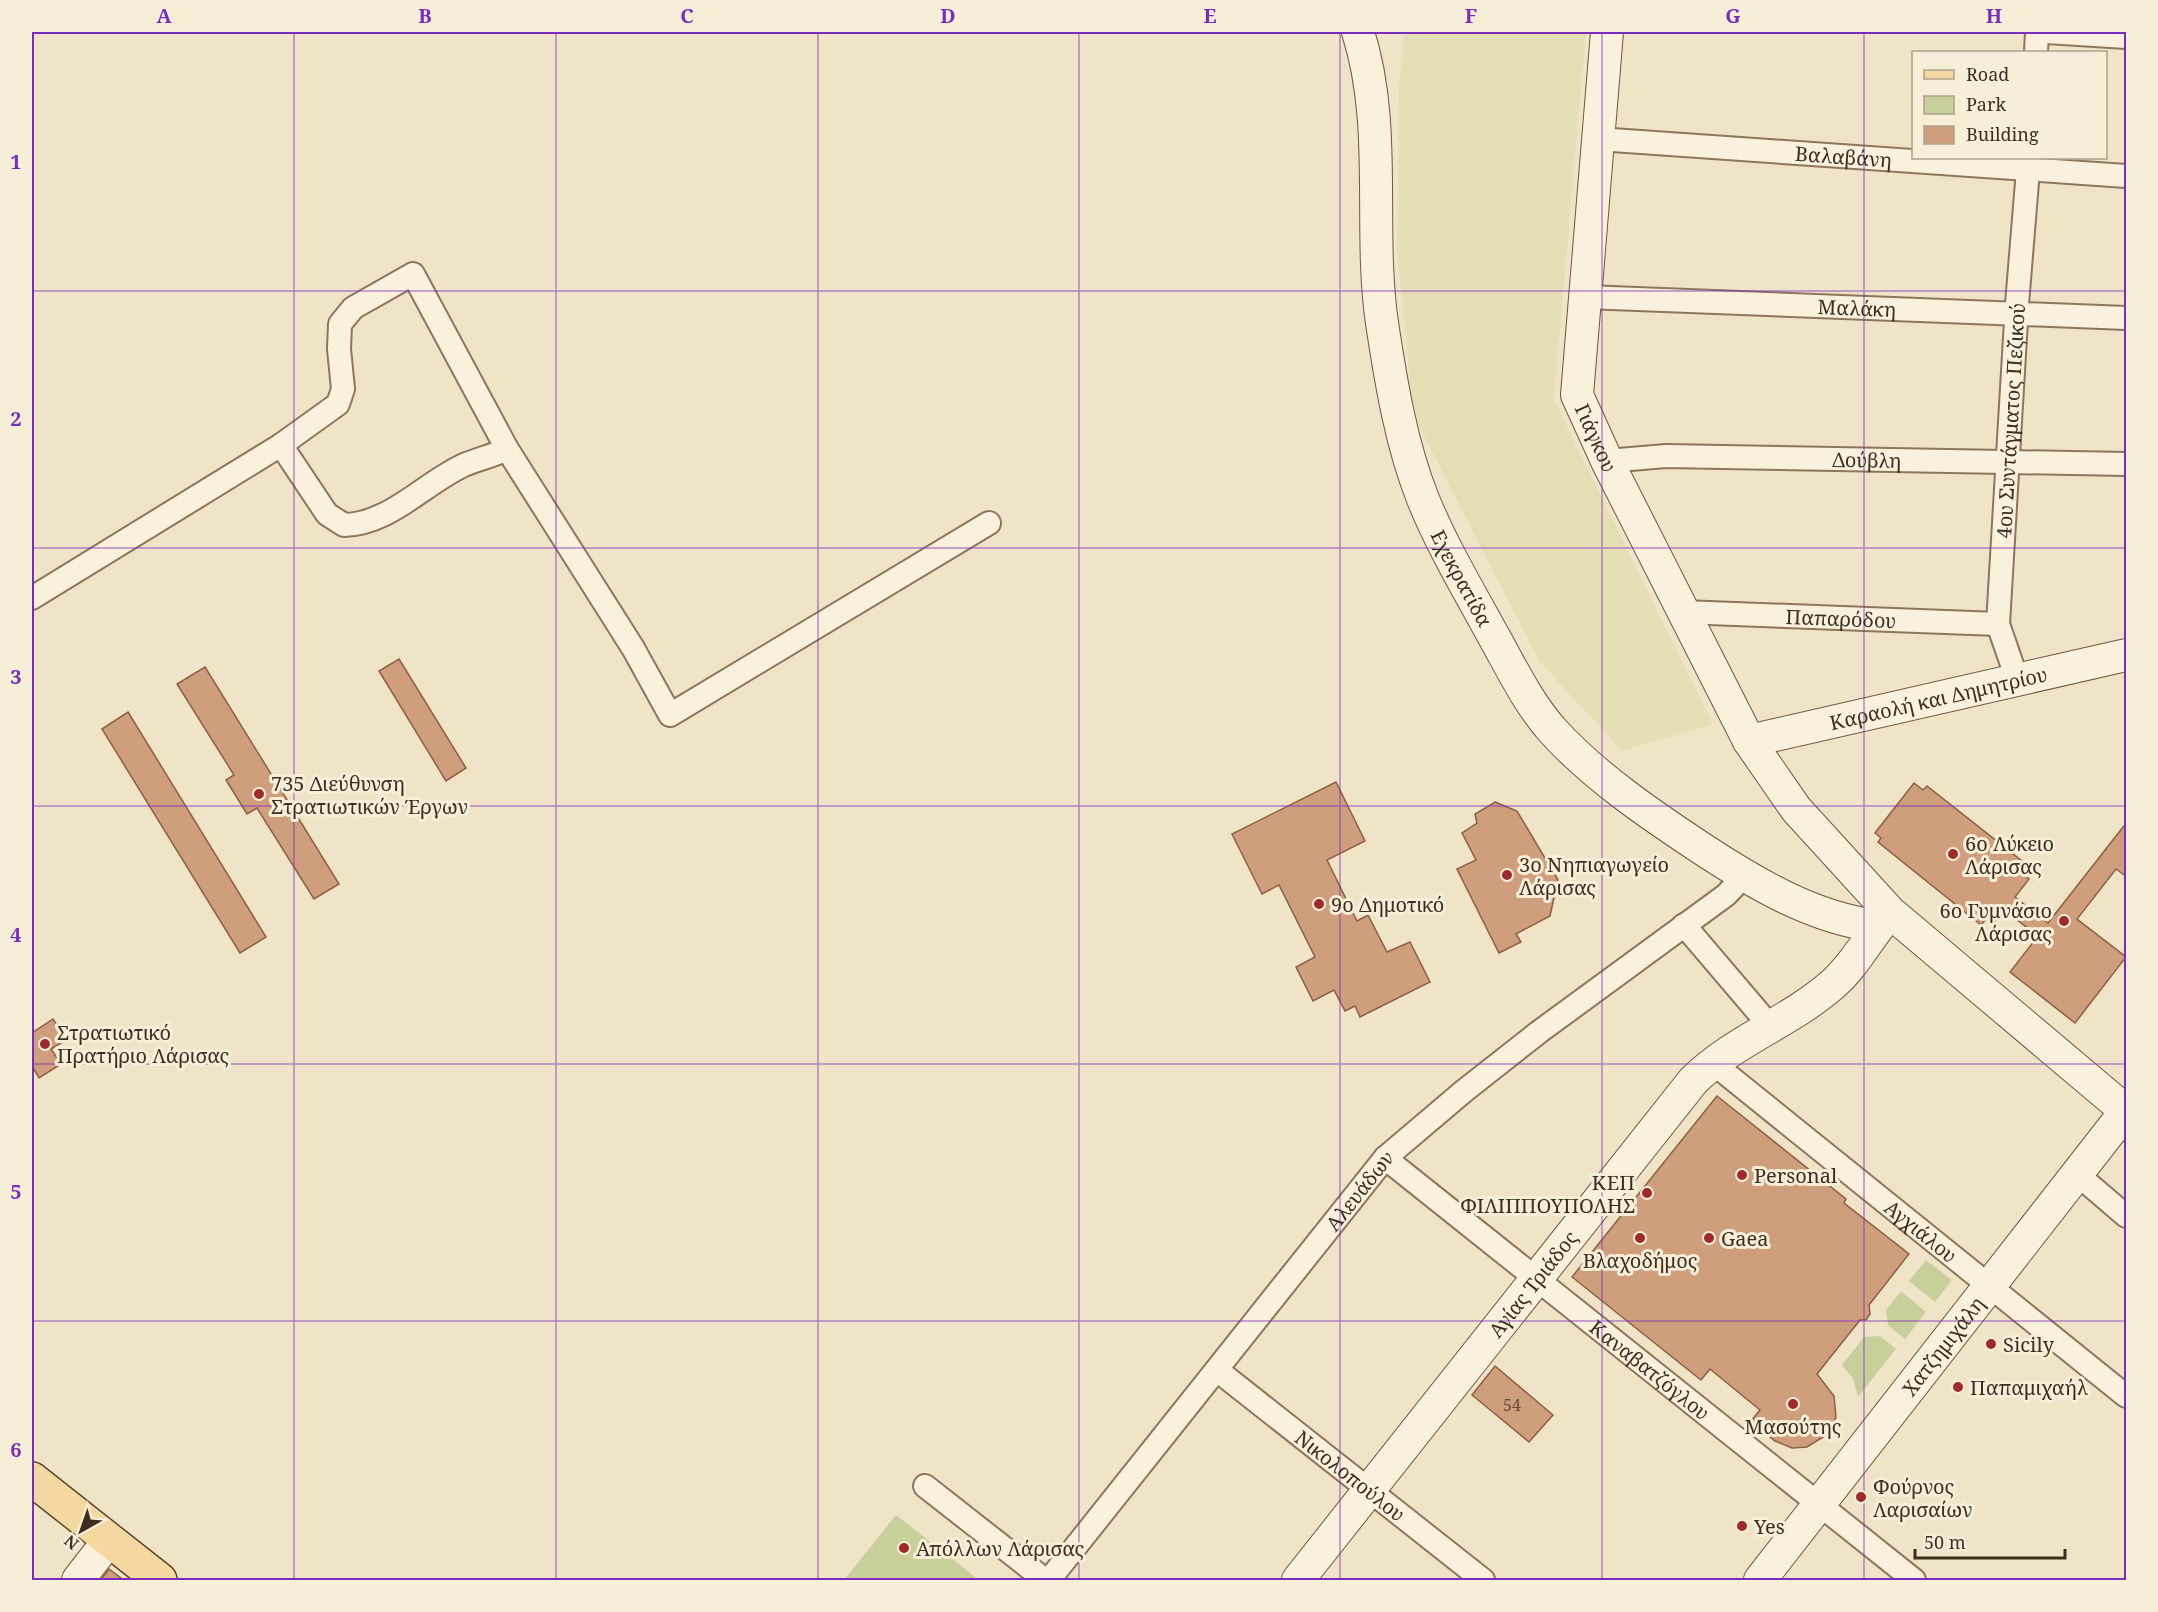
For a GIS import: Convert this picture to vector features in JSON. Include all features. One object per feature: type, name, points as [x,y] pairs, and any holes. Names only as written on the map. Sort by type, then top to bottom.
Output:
[{"type":"main road","points":[[32,1479],[160,1581]]},
{"type":"street","name":"Εχεκρατίδα","points":[[1358,32],[1370,80],[1375,120],[1382,320],[1400,424],[1423,499],[1503,653],[1550,728],[1588,765],[1650,812],[1744,876],[1775,892],[1861,924],[1884,919]]},
{"type":"street","name":"Γιάγκου","points":[[1607,32],[1576,394],[1607,461],[1749,741],[1796,809],[1884,919],[2126,1111]]},
{"type":"street","points":[[2036,51],[2037,32]]},
{"type":"street","points":[[2047,32],[2127,37]]},
{"type":"street","name":"Βαλαβάνη","points":[[1598,139],[1912,156]]},
{"type":"street","name":"Βαλαβάνη","points":[[1957,159],[2029,163],[2127,176]]},
{"type":"street","name":"4ου Συντάγματος Πεζικού","points":[[2017,679],[1998,624],[2016,313],[2029,163]]},
{"type":"street","points":[[32,598],[281,445],[338,404],[343,389],[339,350],[340,324],[353,308],[413,274],[507,449],[633,648],[670,715],[989,523]]},
{"type":"street","name":"Μαλάκη","points":[[1585,297],[2127,318]]},
{"type":"street","points":[[281,445],[327,514],[344,525],[371,522],[464,465],[489,458],[507,449]]},
{"type":"street","name":"Δούβλη","points":[[1607,461],[1666,456],[2127,464]]},
{"type":"street","name":"Παπαρόδου","points":[[1683,612],[1998,624]]},
{"type":"street","name":"Καραολή και Δημητρίου","points":[[1749,741],[2127,655]]},
{"type":"street","name":"Αλευάδων","points":[[1047,1581],[1385,1158],[1464,1091],[1539,1032],[1726,895],[1744,876]]},
{"type":"street","name":"Αγίας Τριάδος","points":[[1298,1581],[1693,1081],[1714,1064],[1832,986],[1861,954],[1884,919]]},
{"type":"street","points":[[1684,925],[1770,1026]]},
{"type":"street","name":"Αγχιάλου","points":[[1714,1064],[2127,1396]]},
{"type":"street","name":"Χατζημιχάλη","points":[[1760,1581],[2126,1111]]},
{"type":"street","name":"Καναβατζόγλου","points":[[1385,1158],[1914,1581]]},
{"type":"street","points":[[2077,1174],[2127,1216]]},
{"type":"street","name":"Νικολοπούλου","points":[[1217,1370],[1483,1581]]},
{"type":"street","points":[[926,1486],[1047,1581]]},
{"type":"street","points":[[78,1581],[110,1540]]},
{"type":"shaded area","points":[[1404,32],[1586,32],[1554,400],[1713,724],[1622,751],[1539,661],[1413,414],[1397,249],[1399,85]]},
{"type":"green space","points":[[1926,1260],[1952,1280],[1935,1302],[1909,1281]]},
{"type":"green space","points":[[1901,1291],[1926,1312],[1905,1339],[1888,1325],[1886,1310]]},
{"type":"green space","points":[[1880,1336],[1896,1349],[1858,1397],[1853,1379],[1842,1365],[1864,1337]]},
{"type":"green space","name":"Απόλλων Λάρισας","points":[[896,1515],[979,1580],[844,1580]]},
{"type":"building","points":[[399,659],[466,768],[446,781],[379,671]]},
{"type":"building","name":"735 Διεύθυνση Στρατιωτικών Έργων","points":[[205,667],[339,884],[314,899],[257,808],[247,814],[226,780],[234,775],[177,684]]},
{"type":"building","points":[[128,712],[266,937],[240,953],[102,729]]},
{"type":"building","name":"9ο Δημοτικό","points":[[1336,782],[1365,841],[1327,860],[1357,921],[1368,915],[1387,952],[1410,942],[1430,982],[1360,1017],[1355,1006],[1345,1011],[1334,990],[1313,1001],[1296,967],[1315,957],[1279,885],[1262,894],[1232,834]]},
{"type":"building","points":[[1914,783],[1923,790],[1927,786],[2027,865],[2021,873],[2029,879],[2015,897],[2048,923],[2127,822],[2127,877],[2116,869],[2077,919],[2126,957],[2075,1023],[2010,972],[2038,936],[2004,910],[1994,923],[1987,918],[1981,925],[1878,842],[1881,838],[1875,833]]},
{"type":"building","name":"3o Νηπιαγωγείο Λάρισας","points":[[1495,802],[1517,811],[1558,880],[1550,916],[1516,934],[1521,942],[1499,953],[1457,869],[1476,860],[1462,833],[1477,823],[1475,814]]},
{"type":"building","name":"Στρατιωτικό Πρατήριο Λάρισας","points":[[53,1019],[66,1040],[51,1049],[61,1064],[39,1078],[32,1066],[32,1033]]},
{"type":"building","name":"Gaea","points":[[1717,1096],[1846,1199],[1844,1203],[1909,1254],[1869,1305],[1870,1314],[1866,1320],[1860,1320],[1817,1374],[1834,1396],[1836,1417],[1828,1434],[1807,1447],[1792,1448],[1775,1441],[1751,1421],[1760,1410],[1710,1369],[1701,1380],[1572,1277]]},
{"type":"building","points":[[1495,1366],[1553,1415],[1529,1442],[1472,1395]]},
{"type":"building","points":[[109,1569],[125,1581],[100,1581]]},
{"type":"place","name":"735 Διεύθυνση Στρατιωτικών Έργων","points":[[259,794]]},
{"type":"place","name":"6ο Λύκειο Λάρισας","points":[[1953,854]]},
{"type":"place","name":"3o Νηπιαγωγείο Λάρισας","points":[[1507,875]]},
{"type":"place","name":"9ο Δημοτικό","points":[[1319,904]]},
{"type":"place","name":"6ο Γυμνάσιο Λάρισας","points":[[2064,921]]},
{"type":"place","name":"Στρατιωτικό Πρατήριο Λάρισας","points":[[45,1044]]},
{"type":"place","name":"Personal","points":[[1742,1175]]},
{"type":"place","name":"ΚΕΠ ΦΙΛΙΠΠΟΥΠΟΛΗΣ","points":[[1647,1193]]},
{"type":"place","name":"Βλαχοδήμος","points":[[1640,1238]]},
{"type":"place","name":"Gaea","points":[[1709,1238]]},
{"type":"place","name":"Sicily","points":[[1991,1344]]},
{"type":"place","name":"Παπαμιχαήλ","points":[[1958,1387]]},
{"type":"place","name":"Μασούτης","points":[[1793,1404]]},
{"type":"place","name":"Φούρνος Λαρισαίων","points":[[1861,1497]]},
{"type":"place","name":"Yes","points":[[1742,1526]]},
{"type":"place","name":"Απόλλων Λάρισας","points":[[904,1548]]}]
